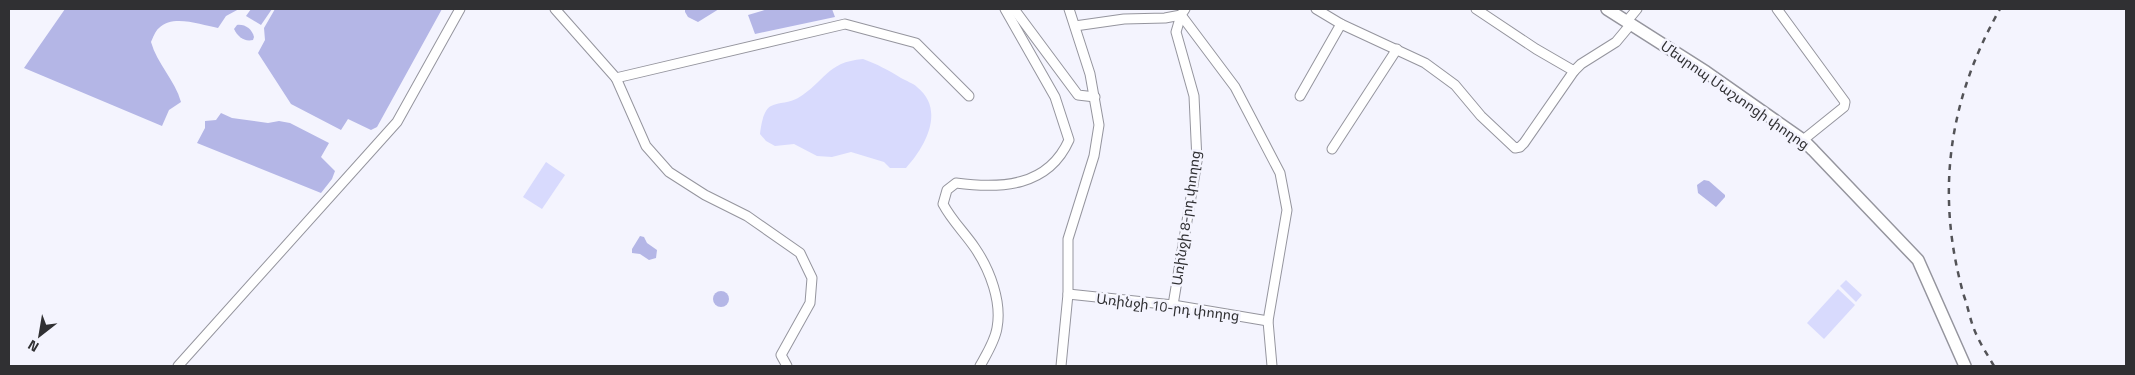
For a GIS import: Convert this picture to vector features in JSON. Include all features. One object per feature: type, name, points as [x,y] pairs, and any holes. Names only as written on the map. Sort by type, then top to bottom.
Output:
[{"type":"street","points":[[178,366],[397,122],[460,9]]},
{"type":"street","points":[[555,9],[616,78],[646,146],[669,172],[705,195],[748,216],[800,253],[812,278],[810,303],[781,355],[786,366]]},
{"type":"street","points":[[980,366],[997,329],[998,303],[988,274],[975,248],[950,216],[944,204],[947,190],[956,183],[992,186],[1022,180],[1046,170],[1057,161],[1069,140],[1055,97],[1004,9]]},
{"type":"street","points":[[1014,9],[1078,95],[1095,97]]},
{"type":"street","points":[[1060,366],[1068,294],[1068,240],[1094,156],[1099,125],[1095,97],[1069,9]]},
{"type":"street","points":[[1316,9],[1341,24],[1425,62],[1455,85],[1481,116],[1515,148],[1520,147],[1524,143],[1581,64],[1616,42],[1637,9]]},
{"type":"street","points":[[1476,9],[1574,72]]},
{"type":"street","name":"Մեսրոպ Մաշտոցի փողոց","points":[[1607,9],[1706,72],[1803,140],[1918,260],[1965,366]]},
{"type":"street","points":[[1777,9],[1845,102],[1844,107],[1803,140]]},
{"type":"street","points":[[1075,26],[1124,19],[1165,18],[1183,12],[1235,87],[1280,173],[1287,210],[1268,321],[1272,366]]},
{"type":"street","name":"Առինջի 8-րդ փողոց","points":[[1174,305],[1197,161],[1194,96],[1176,32],[1183,12]]},
{"type":"street","points":[[616,78],[846,24],[916,43],[969,96]]},
{"type":"street","points":[[1300,96],[1341,24]]},
{"type":"street","points":[[1332,149],[1398,49]]},
{"type":"street","name":"Առինջի 10-րդ փողոց","points":[[1068,294],[1174,305],[1268,321]]},
{"type":"shaded area","points":[[65,9],[239,9],[226,16],[218,28],[179,21],[165,24],[156,31],[151,42],[157,58],[175,86],[181,102],[169,110],[162,126],[24,68]]},
{"type":"shaded area","points":[[251,9],[272,9],[261,25],[246,16]]},
{"type":"shaded area","points":[[275,9],[442,9],[377,127],[371,130],[348,119],[341,130],[291,104],[258,53],[265,40],[264,28]]},
{"type":"shaded area","points":[[685,9],[719,9],[698,22],[688,17]]},
{"type":"shaded area","points":[[768,9],[832,9],[835,17],[755,34],[748,15]]},
{"type":"shaded area","points":[[237,25],[243,25],[250,29],[254,37],[253,40],[244,40],[239,37],[234,29]]},
{"type":"shaded area","points":[[863,59],[882,67],[915,86],[926,96],[930,106],[930,128],[920,150],[906,168],[890,168],[884,162],[851,152],[832,157],[817,156],[794,144],[775,146],[766,141],[760,134],[764,115],[768,108],[798,98],[833,68],[851,61]]},
{"type":"shaded area","points":[[221,113],[232,118],[268,123],[279,121],[290,123],[329,143],[321,157],[335,171],[332,179],[321,193],[197,143],[205,128],[205,121],[216,120]]},
{"type":"shaded area","points":[[546,162],[565,175],[542,209],[523,197]]},
{"type":"shaded area","points":[[1704,180],[1709,181],[1725,195],[1716,207],[1698,193],[1697,185]]},
{"type":"shaded area","points":[[640,236],[644,237],[647,243],[657,250],[656,258],[649,260],[640,254],[632,253],[632,249]]},
{"type":"shaded area","points":[[1846,280],[1862,295],[1856,302],[1840,286]]},
{"type":"shaded area","points":[[1838,289],[1855,305],[1824,339],[1807,323]]},
{"type":"shaded area","points":[[721,291],[727,293],[729,299],[727,305],[721,307],[715,305],[713,299],[715,293]]},
{"type":"railway","points":[[1994,366],[1976,334],[1964,296],[1955,258],[1950,221],[1949,185],[1958,113],[1968,78],[1982,43],[2000,9]]}]
